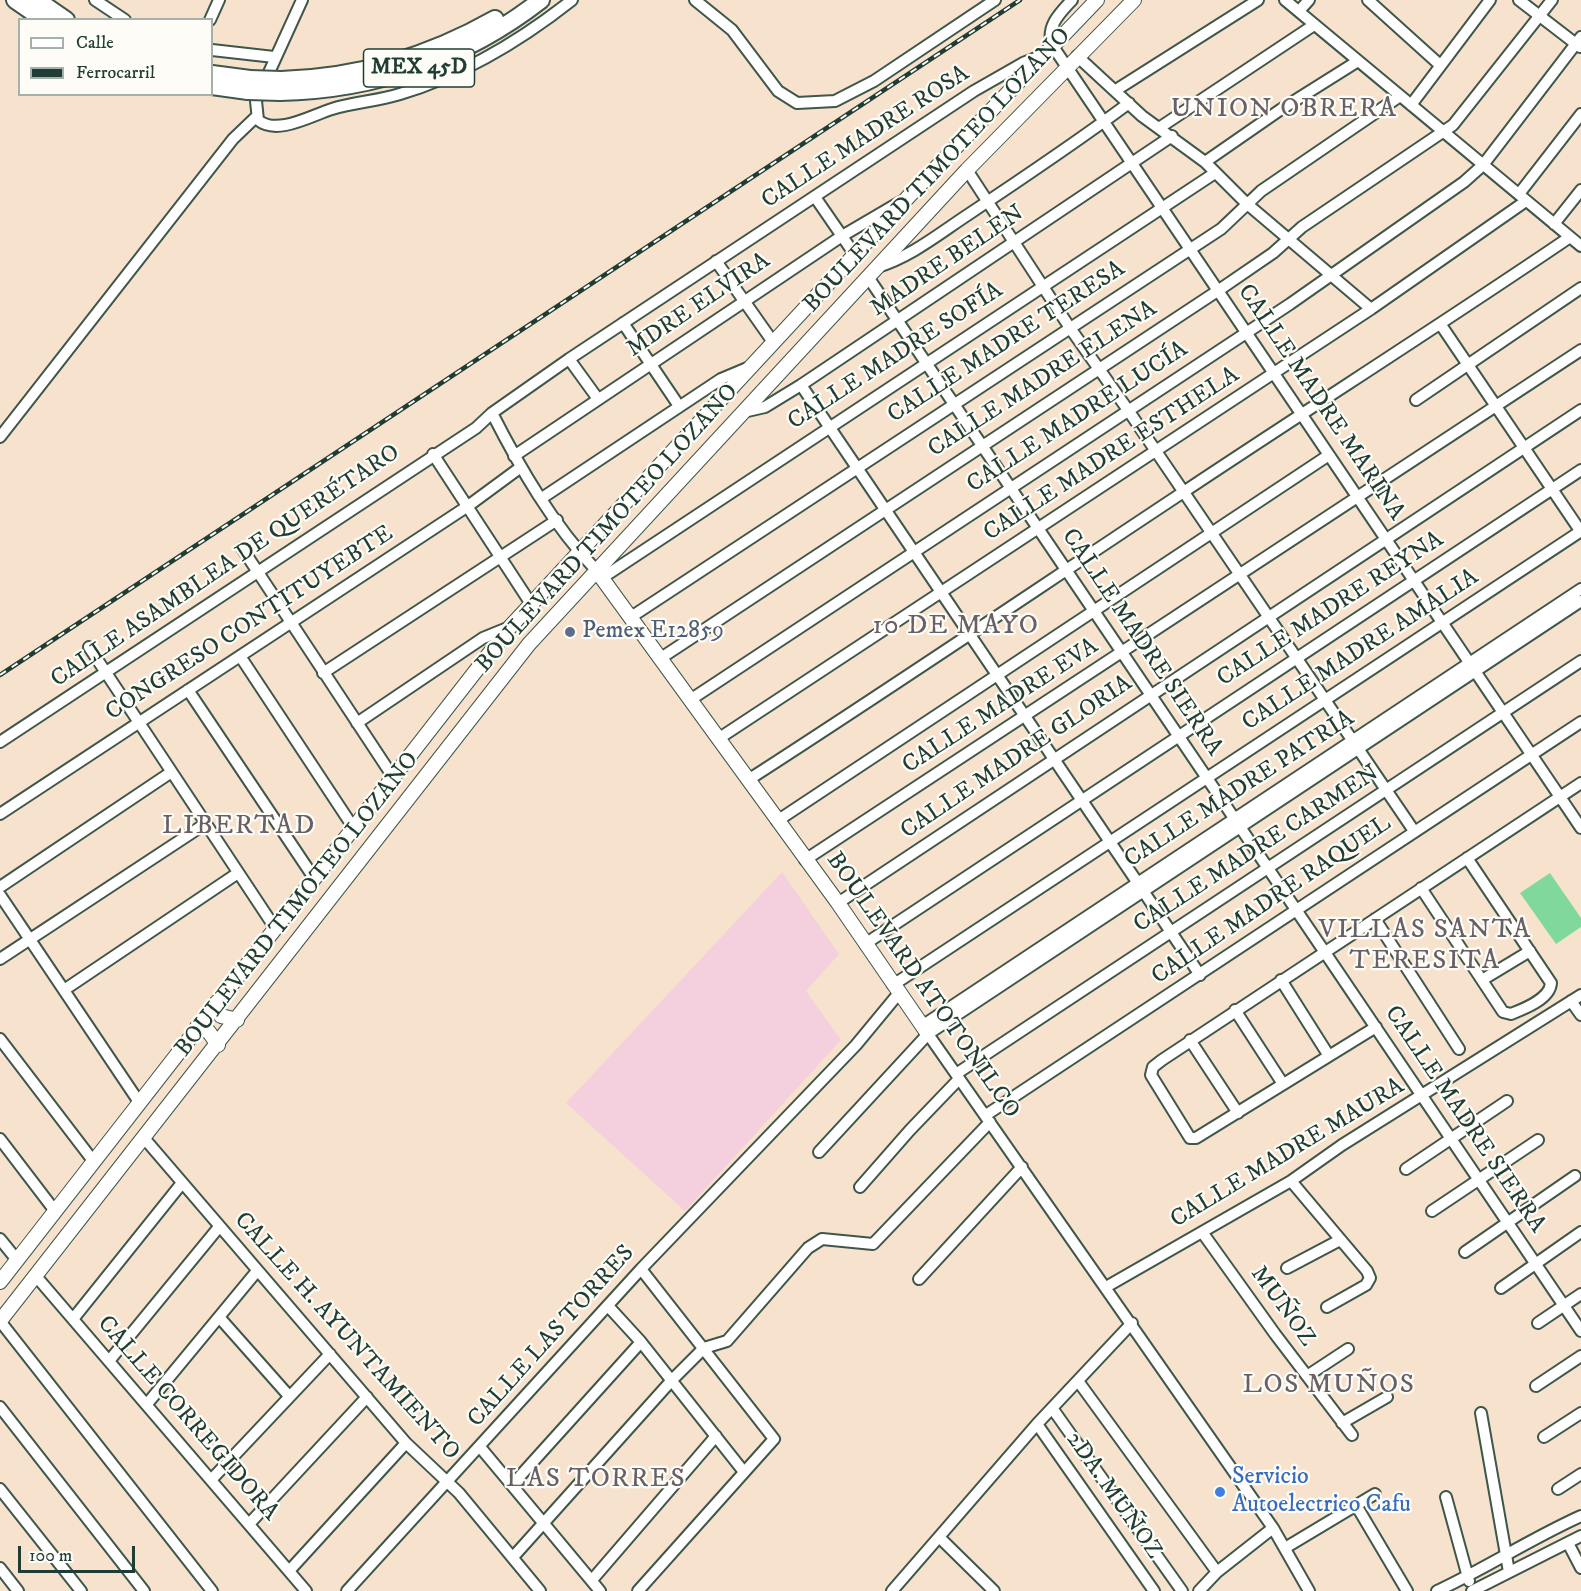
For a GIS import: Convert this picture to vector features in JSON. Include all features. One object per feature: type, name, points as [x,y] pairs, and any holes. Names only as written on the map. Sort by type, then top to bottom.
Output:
[{"type":"highway","points":[[15,0],[41,18]]},
{"type":"highway","points":[[37,0],[63,18]]},
{"type":"highway","name":"MEX 45D","points":[[281,86],[335,77],[403,61],[464,36],[523,0]]},
{"type":"highway","name":"MEX 45D","points":[[213,86],[339,88],[407,72],[468,47],[541,0]]},
{"type":"highway","name":"MEX 45D","points":[[213,74],[249,85]]},
{"type":"main road","name":"BOULEVARD TIMOTEO LOZANO","points":[[0,1282],[510,627],[910,195],[1052,45],[1098,0]]},
{"type":"main road","name":"BOULEVARD TIMOTEO LOZANO","points":[[0,1321],[530,644],[599,574],[743,412],[967,170],[1134,0]]},
{"type":"main road","points":[[804,310],[812,321],[825,324]]},
{"type":"main road","points":[[786,330],[795,334],[803,347]]},
{"type":"main road","name":"BOULEVARD ATOTONILCO","points":[[599,574],[838,903],[925,1030]]},
{"type":"main road","points":[[217,1002],[216,1008],[221,1016],[237,1020]]},
{"type":"main road","points":[[197,1028],[209,1032],[218,1045]]},
{"type":"street","points":[[211,18],[219,0]]},
{"type":"street","points":[[0,437],[232,139],[256,116],[256,101],[274,57],[302,0]]},
{"type":"street","points":[[256,116],[266,125],[285,124],[337,107],[400,94],[438,81],[519,40],[572,0]]},
{"type":"street","points":[[695,0],[732,30],[770,81],[788,99],[797,103],[814,104],[848,95],[995,0]]},
{"type":"street","points":[[1052,45],[1050,38],[1053,23],[1072,0]]},
{"type":"street","points":[[1116,90],[1258,0]]},
{"type":"street","points":[[1285,0],[1581,246]]},
{"type":"street","points":[[1299,11],[1309,0]]},
{"type":"street","points":[[1368,0],[1440,65]]},
{"type":"street","points":[[1411,105],[1490,0]]},
{"type":"street","points":[[1519,0],[1579,43]]},
{"type":"street","name":"CALLE MADRE ELENA","points":[[661,657],[1219,290],[1290,240],[1302,227],[1444,131],[1461,116],[1552,0]]},
{"type":"street","points":[[101,2],[122,18]]},
{"type":"street","points":[[1159,128],[1314,25]]},
{"type":"street","name":"CALLE MADRE LUCÍA","points":[[690,700],[1247,332],[1457,188],[1484,165],[1579,43]]},
{"type":"street","name":"CALLE MADRE MARINA","points":[[1052,45],[1581,828]]},
{"type":"street","points":[[213,50],[274,57]]},
{"type":"street","name":"CALLE MADRE ROSA","points":[[569,359],[974,91],[1009,70],[1042,56]]},
{"type":"street","points":[[1077,56],[1159,128],[1205,162],[1246,203],[1371,309]]},
{"type":"street","points":[[1205,162],[1280,110],[1358,61]]},
{"type":"street","name":"CALLE MADRE TERESA","points":[[632,617],[856,467],[956,404],[1190,249],[1228,223],[1246,203],[1400,96]]},
{"type":"street","points":[[873,272],[909,253],[988,202],[1129,103]]},
{"type":"street","name":"CALLE MADRE ESTHELA","points":[[718,739],[1371,309],[1522,197],[1581,114]]},
{"type":"street","name":"MADRE BELEN","points":[[743,412],[765,407],[900,321],[1172,136]]},
{"type":"street","points":[[967,170],[1070,328],[1184,491],[1414,831]]},
{"type":"street","name":"CALLE MADRE SOFÍA","points":[[599,574],[928,362],[1215,173]]},
{"type":"street","points":[[1554,224],[1581,190]]},
{"type":"street","name":"MDRE ELVIRA","points":[[514,456],[842,236],[910,195]]},
{"type":"street","points":[[815,197],[855,255]]},
{"type":"street","points":[[748,780],[970,636],[1184,491],[1441,325],[1570,237]]},
{"type":"street","points":[[716,261],[773,342]]},
{"type":"street","name":"CALLE MADRE SIERRA","points":[[873,272],[900,321],[1065,571],[1123,652],[1453,1138],[1581,1331]]},
{"type":"street","points":[[1416,400],[1581,288]]},
{"type":"street","points":[[623,323],[679,406]]},
{"type":"street","points":[[1441,325],[1581,532]]},
{"type":"street","name":"CALLE MADRE EVA","points":[[805,860],[1581,350]]},
{"type":"street","points":[[569,359],[598,399]]},
{"type":"street","name":"CALLE ASAMBLEA DE QUERÉTARO","points":[[0,742],[256,570],[476,428],[492,413],[569,359]]},
{"type":"street","points":[[542,498],[679,406],[736,371],[753,366]]},
{"type":"street","points":[[801,384],[1200,975]]},
{"type":"street","name":"CALLE MADRE GLORIA","points":[[838,903],[1581,410]]},
{"type":"street","name":"BOULEVARD ATOTONILCO","points":[[492,413],[521,467],[579,553],[599,574]]},
{"type":"street","points":[[433,454],[531,603]]},
{"type":"street","points":[[777,821],[1329,456]]},
{"type":"street","name":"CONGRESO CONTITUYEBTE","points":[[0,814],[468,506],[521,467]]},
{"type":"street","name":"CALLE MADRE REYNA","points":[[865,944],[1581,470]]},
{"type":"street","points":[[323,673],[557,520]]},
{"type":"street","name":"CALLE MADRE AMALIA","points":[[790,1113],[856,1045],[896,989],[1109,843],[1581,532]]},
{"type":"street","points":[[242,548],[393,777]]},
{"type":"street","name":"CALLE MADRE PATRIA","points":[[819,1152],[925,1030],[1472,667],[1581,589]]},
{"type":"street","name":"CALLE MADRE PATRIA","points":[[1472,667],[1581,601]]},
{"type":"street","points":[[357,723],[483,638],[510,627]]},
{"type":"street","points":[[89,647],[170,773],[275,928]]},
{"type":"street","points":[[240,656],[353,827]]},
{"type":"street","name":"CALLE MADRE CARMEN","points":[[860,1187],[958,1076],[1170,931],[1581,661]]},
{"type":"street","points":[[188,690],[314,878]]},
{"type":"street","name":"CALLE MADRE RAQUEL","points":[[704,1348],[727,1341],[816,1240],[868,1245],[883,1236],[988,1119],[1297,909],[1581,722]]},
{"type":"street","points":[[0,887],[170,773]]},
{"type":"street","points":[[1376,1027],[1196,1138],[1190,1138],[1182,1128],[1152,1079],[1151,1070],[1162,1060],[1581,783]]},
{"type":"street","points":[[0,959],[205,824]]},
{"type":"street","points":[[1421,888],[1506,1014],[1515,1013],[1543,997],[1549,991],[1551,984],[1467,858]]},
{"type":"street","points":[[64,990],[238,873]]},
{"type":"street","points":[[0,895],[139,1102]]},
{"type":"street","points":[[1375,919],[1459,1049]]},
{"type":"street","points":[[1482,980],[1530,951]]},
{"type":"street","points":[[1281,980],[1329,1056]]},
{"type":"street","name":"CALLE MADRE MAURA","points":[[1106,1287],[1291,1181],[1342,1145],[1424,1096],[1491,1049],[1581,995]]},
{"type":"street","points":[[1571,1001],[1581,1015]]},
{"type":"street","points":[[1235,1010],[1283,1084]]},
{"type":"street","name":"BOULEVARD ATOTONILCO","points":[[925,1030],[1132,1323],[1273,1528],[1309,1591]]},
{"type":"street","points":[[0,1039],[94,1162]]},
{"type":"street","points":[[1190,1041],[1238,1113]]},
{"type":"street","points":[[1406,1169],[1507,1101]]},
{"type":"street","name":"CALLE LAS TORRES","points":[[347,1591],[641,1269],[790,1113]]},
{"type":"street","name":"CALLE H. AYUNTAMIENTO","points":[[144,1138],[406,1443],[448,1482],[514,1556],[540,1591]]},
{"type":"street","points":[[0,1139],[55,1211]]},
{"type":"street","points":[[1432,1211],[1538,1140]]},
{"type":"street","points":[[919,1279],[1022,1167]]},
{"type":"street","points":[[1465,1252],[1575,1176]]},
{"type":"street","points":[[1291,1181],[1367,1271],[1370,1278],[1366,1285],[1327,1307]]},
{"type":"street","points":[[73,1319],[182,1183]]},
{"type":"street","points":[[109,1361],[219,1227]]},
{"type":"street","name":"MUÑOZ","points":[[1202,1232],[1306,1376],[1352,1435]]},
{"type":"street","points":[[1502,1288],[1581,1232]]},
{"type":"street","points":[[0,1239],[16,1260]]},
{"type":"street","points":[[1287,1268],[1340,1239]]},
{"type":"street","points":[[638,1591],[773,1441],[772,1434],[641,1269]]},
{"type":"street","points":[[147,1404],[257,1270]]},
{"type":"street","name":"CALLE CORREGIDORA","points":[[35,1275],[306,1591]]},
{"type":"street","points":[[1538,1323],[1581,1294]]},
{"type":"street","points":[[608,1306],[641,1342],[744,1472]]},
{"type":"street","points":[[219,1317],[289,1396]]},
{"type":"street","points":[[0,1321],[212,1591]]},
{"type":"street","points":[[893,1591],[1037,1424],[1132,1323]]},
{"type":"street","points":[[512,1485],[641,1342]]},
{"type":"street","points":[[514,1556],[672,1380],[704,1348]]},
{"type":"street","points":[[1306,1376],[1348,1349]]},
{"type":"street","points":[[211,1480],[330,1354]]},
{"type":"street","points":[[1536,1386],[1581,1356]]},
{"type":"street","points":[[1078,1381],[1214,1582]]},
{"type":"street","points":[[249,1524],[367,1397]]},
{"type":"street","points":[[1342,1423],[1387,1397]]},
{"type":"street","points":[[0,1407],[144,1591]]},
{"type":"street","points":[[1052,1408],[1182,1591]]},
{"type":"street","points":[[1481,1413],[1509,1572]]},
{"type":"street","points":[[1544,1437],[1581,1413]]},
{"type":"street","name":"2DA. MUÑOZ","points":[[1037,1424],[1154,1591]]},
{"type":"street","points":[[592,1580],[716,1436]]},
{"type":"street","points":[[289,1571],[406,1443]]},
{"type":"street","points":[[480,1447],[600,1591]]},
{"type":"street","points":[[1558,1489],[1581,1474]]},
{"type":"street","points":[[0,1489],[81,1591]]},
{"type":"street","points":[[1285,1548],[1375,1494]]},
{"type":"street","points":[[1446,1497],[1472,1591],[1581,1536]]},
{"type":"street","points":[[1356,1505],[1407,1591]]},
{"type":"street","points":[[1437,1591],[1506,1557],[1551,1529],[1581,1516]]},
{"type":"street","points":[[1199,1591],[1214,1582],[1273,1528]]},
{"type":"street","points":[[939,1537],[994,1591]]},
{"type":"street","points":[[1568,1543],[1581,1568]]},
{"type":"street","points":[[0,1568],[18,1591]]},
{"type":"shaded area","points":[[782,872],[839,954],[806,991],[841,1040],[685,1211],[566,1103]]},
{"type":"green space","points":[[1550,873],[1581,918],[1581,927],[1556,944],[1520,893]]},
{"type":"railway","points":[[0,675],[1020,0]]},
{"type":"place","name":"Pemex E12859","points":[[570,632]]},
{"type":"place","name":"Servicio Autoelectrico Cafu","points":[[1220,1492]]},
{"type":"district","name":"UNION OBRERA","points":[[1284,110]]},
{"type":"district","name":"10 DE MAYO","points":[[956,627]]},
{"type":"district","name":"LIBERTAD","points":[[239,827]]},
{"type":"district","name":"VILLAS SANTA TERESITA","points":[[1425,946]]},
{"type":"district","name":"LOS MUÑOS","points":[[1329,1386]]},
{"type":"district","name":"LAS TORRES","points":[[596,1480]]}]
